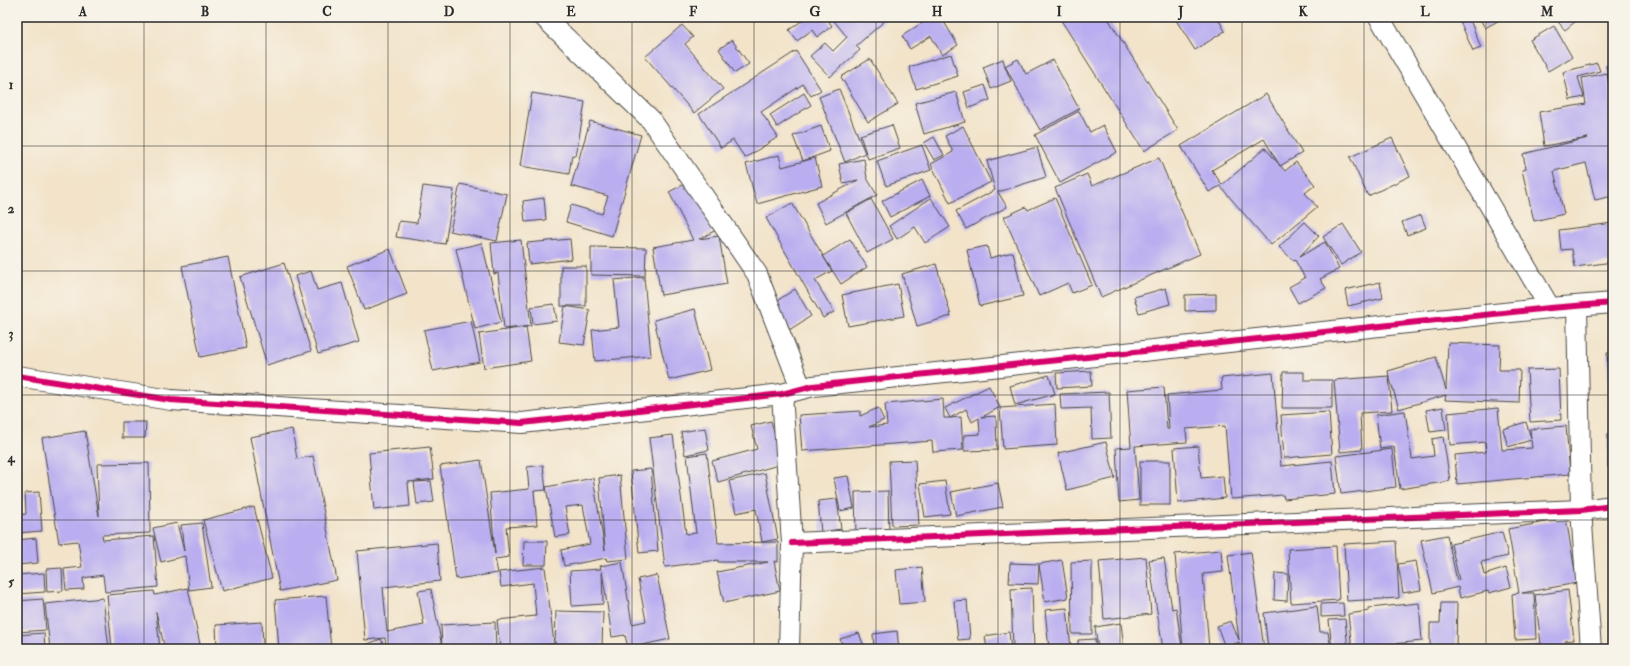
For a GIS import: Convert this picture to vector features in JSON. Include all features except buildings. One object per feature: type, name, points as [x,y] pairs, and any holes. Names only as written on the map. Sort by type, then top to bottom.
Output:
[{"type":"street","points":[[544,17],[651,120],[757,274],[801,388]]},
{"type":"street","points":[[1379,17],[1550,308]]},
{"type":"street","points":[[17,376],[171,400],[522,423],[782,394],[801,388],[1550,308],[1613,303]]},
{"type":"street","points":[[1576,306],[1581,510],[1591,649]]},
{"type":"street","points":[[782,394],[792,543],[789,649]]},
{"type":"street","points":[[792,543],[1581,510],[1613,506]]},
{"type":"cycle path","points":[[17,376],[171,400],[522,423],[782,394],[813,386],[1550,308],[1613,303]]},
{"type":"cycle path","points":[[792,543],[1581,510],[1613,506]]}]
